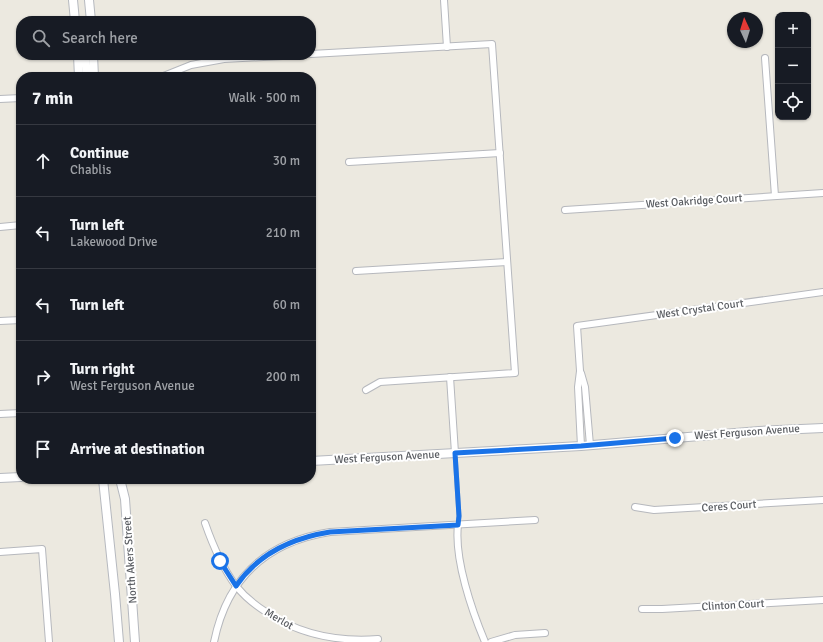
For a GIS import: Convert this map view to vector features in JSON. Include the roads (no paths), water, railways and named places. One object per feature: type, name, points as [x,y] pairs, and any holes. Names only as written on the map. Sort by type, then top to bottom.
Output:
[{"type":"street","points":[[73,0],[75,16]]},
{"type":"street","points":[[89,0],[91,16]]},
{"type":"street","points":[[444,0],[447,47]]},
{"type":"street","points":[[316,54],[492,44],[515,373],[380,382],[366,390]]},
{"type":"street","points":[[765,58],[776,196]]},
{"type":"street","points":[[78,60],[79,72]]},
{"type":"street","points":[[85,60],[87,72]]},
{"type":"street","points":[[93,60],[94,72]]},
{"type":"street","points":[[175,72],[191,65],[218,60]]},
{"type":"street","points":[[0,100],[16,98]]},
{"type":"street","points":[[350,162],[500,153]]},
{"type":"street","name":"West Oakridge Court","points":[[565,210],[823,193]]},
{"type":"street","points":[[0,227],[16,225]]},
{"type":"street","points":[[356,271],[507,262]]},
{"type":"street","name":"West Crystal Court","points":[[585,446],[578,387],[580,371],[577,326],[823,292]]},
{"type":"street","points":[[0,321],[16,320]]},
{"type":"street","points":[[450,377],[455,453]]},
{"type":"street","points":[[0,414],[16,413]]},
{"type":"street","name":"West Ferguson Avenue","points":[[316,461],[585,446],[759,431],[823,428]]},
{"type":"street","points":[[0,478],[16,477]]},
{"type":"street","name":"North Akers Street","points":[[105,484],[116,594],[119,642]]},
{"type":"street","name":"North Akers Street","points":[[121,484],[125,499],[136,642]]},
{"type":"street","name":"Ceres Court","points":[[635,507],[654,510],[823,500]]},
{"type":"street","points":[[214,642],[221,613],[236,586],[254,565],[269,553],[282,546],[313,535],[330,532],[535,520]]},
{"type":"street","name":"Merlot","points":[[205,523],[220,561],[236,586],[243,594],[275,618],[302,632],[336,640],[363,641],[378,639]]},
{"type":"street","points":[[458,525],[457,534],[464,578],[470,603],[485,642]]},
{"type":"street","points":[[0,552],[42,550],[49,642]]},
{"type":"street","name":"Clinton Court","points":[[642,609],[662,610],[823,600]]},
{"type":"street","points":[[492,642],[515,635],[545,633]]},
{"type":"lane","points":[[455,453],[459,516],[458,525]]}]
